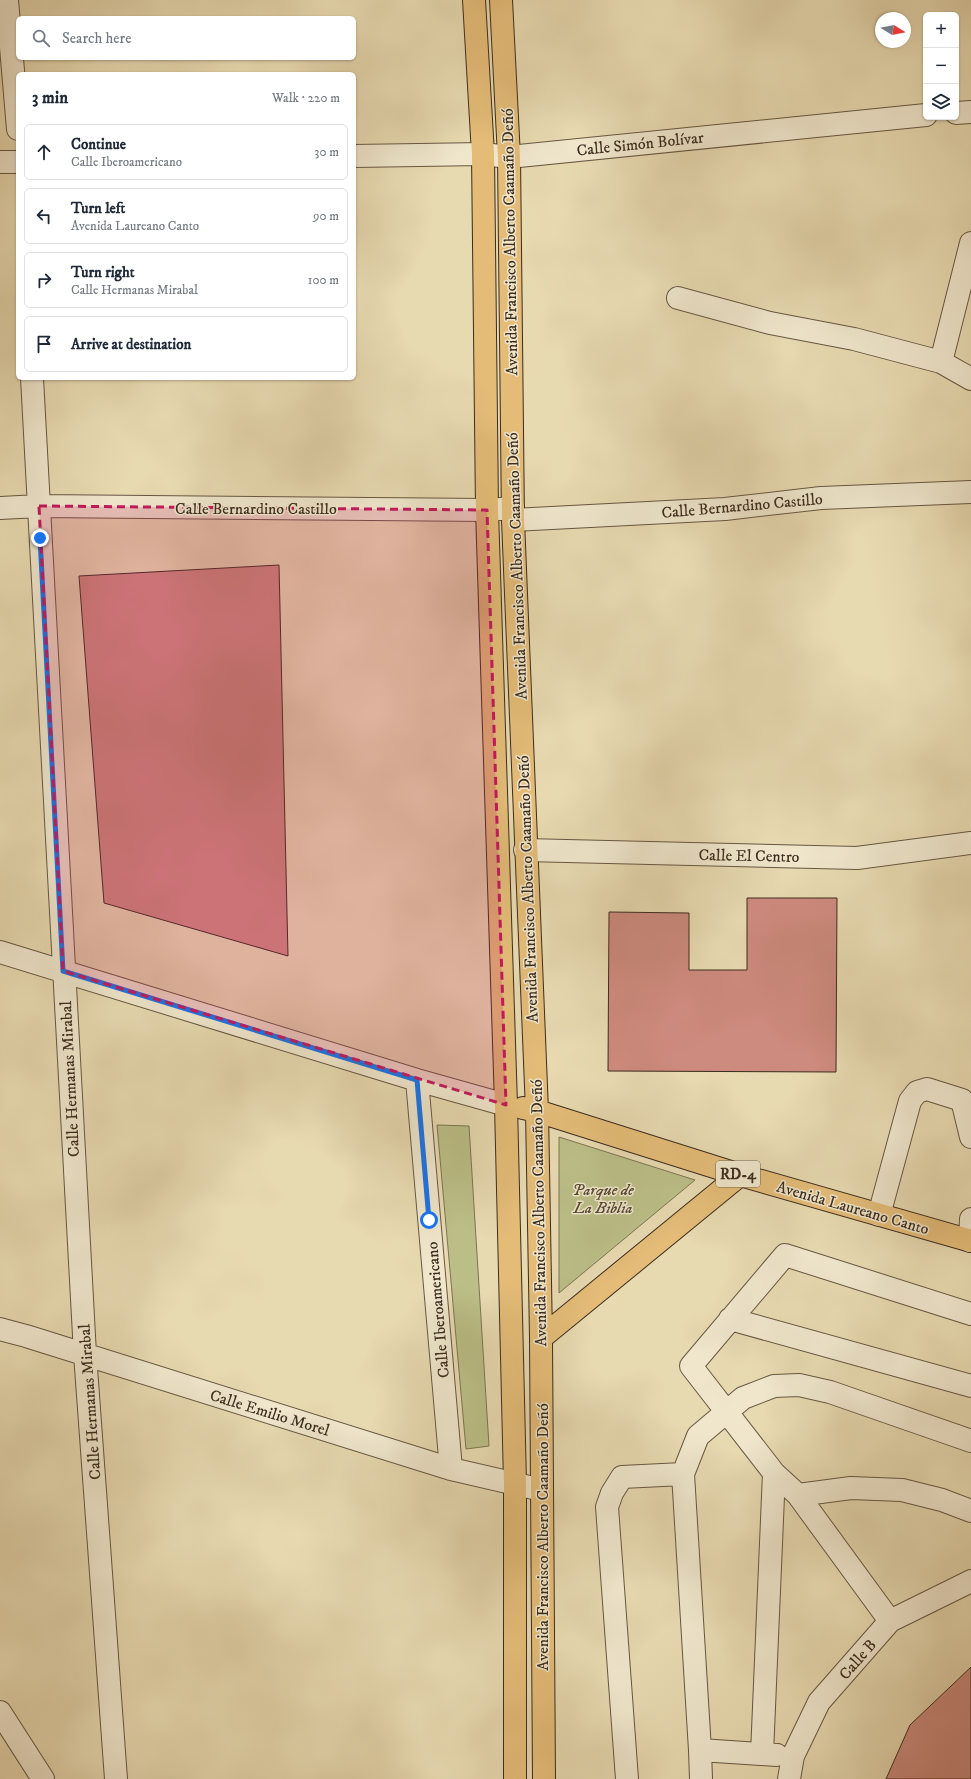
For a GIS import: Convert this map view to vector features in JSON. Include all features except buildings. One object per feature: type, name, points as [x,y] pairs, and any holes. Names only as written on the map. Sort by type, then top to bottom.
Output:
[{"type":"main road","name":"Avenida Francisco Alberto Caamaño Deñó","points":[[474,0],[483,154],[486,510],[506,1105],[515,1483],[515,1779]]},
{"type":"main road","name":"Avenida Francisco Alberto Caamaño Deñó","points":[[501,0],[509,157],[513,514],[525,850],[537,1111],[541,1338],[544,1779]]},
{"type":"main road","name":"Avenida Laureano Canto","points":[[506,1105],[537,1111],[740,1175],[971,1241]]},
{"type":"main road","points":[[541,1338],[740,1175]]},
{"type":"street","points":[[8,0],[16,103]]},
{"type":"street","points":[[959,112],[971,112]]},
{"type":"street","name":"Calle Simón Bolívar","points":[[356,156],[483,154],[509,157],[923,114]]},
{"type":"street","points":[[0,162],[16,162]]},
{"type":"street","points":[[941,362],[971,243]]},
{"type":"street","points":[[678,298],[770,323],[854,339],[941,362],[971,379]]},
{"type":"street","name":"Calle Hermanas Mirabal","points":[[32,380],[63,971],[85,1354],[116,1779]]},
{"type":"street","name":"Calle Bernardino Castillo","points":[[0,508],[39,506],[486,510],[513,514],[725,509],[821,498],[971,492]]},
{"type":"street","name":"Calle El Centro","points":[[525,850],[857,858],[971,843]]},
{"type":"street","name":"Avenida Laureano Canto","points":[[0,952],[417,1080],[506,1105]]},
{"type":"street","name":"Calle Iberoamericano","points":[[417,1080],[451,1469]]},
{"type":"street","points":[[879,1215],[910,1101],[917,1092],[927,1089],[962,1100],[971,1137]]},
{"type":"street","points":[[971,1219],[971,1241]]},
{"type":"street","points":[[890,1621],[798,1495],[774,1473],[691,1366],[785,1255],[971,1314]]},
{"type":"street","points":[[730,1319],[971,1386]]},
{"type":"street","name":"Calle Emilio Morel","points":[[0,1330],[26,1336],[85,1354],[451,1469],[542,1490]]},
{"type":"street","points":[[701,1779],[683,1474],[698,1436],[743,1398],[774,1386],[799,1386],[830,1392],[971,1441]]},
{"type":"street","points":[[762,1754],[774,1473]]},
{"type":"street","points":[[627,1779],[607,1507],[612,1493],[622,1477],[683,1474]]},
{"type":"street","points":[[798,1495],[851,1488],[902,1490],[942,1500],[971,1511]]},
{"type":"street","name":"Calle B","points":[[789,1779],[793,1756],[819,1702],[890,1621],[971,1581]]},
{"type":"street","points":[[0,1712],[43,1779]]},
{"type":"street","points":[[700,1750],[793,1756]]},
{"type":"highlighted area","points":[[39,506],[487,510],[506,1105],[63,971]]},
{"type":"green space","points":[[437,1125],[469,1126],[489,1446],[466,1449]]},
{"type":"green space","name":"Parque de La Biblia","points":[[559,1137],[695,1180],[559,1293]]},
{"type":"route","points":[[40,538],[63,971],[417,1080],[429,1220]]}]
